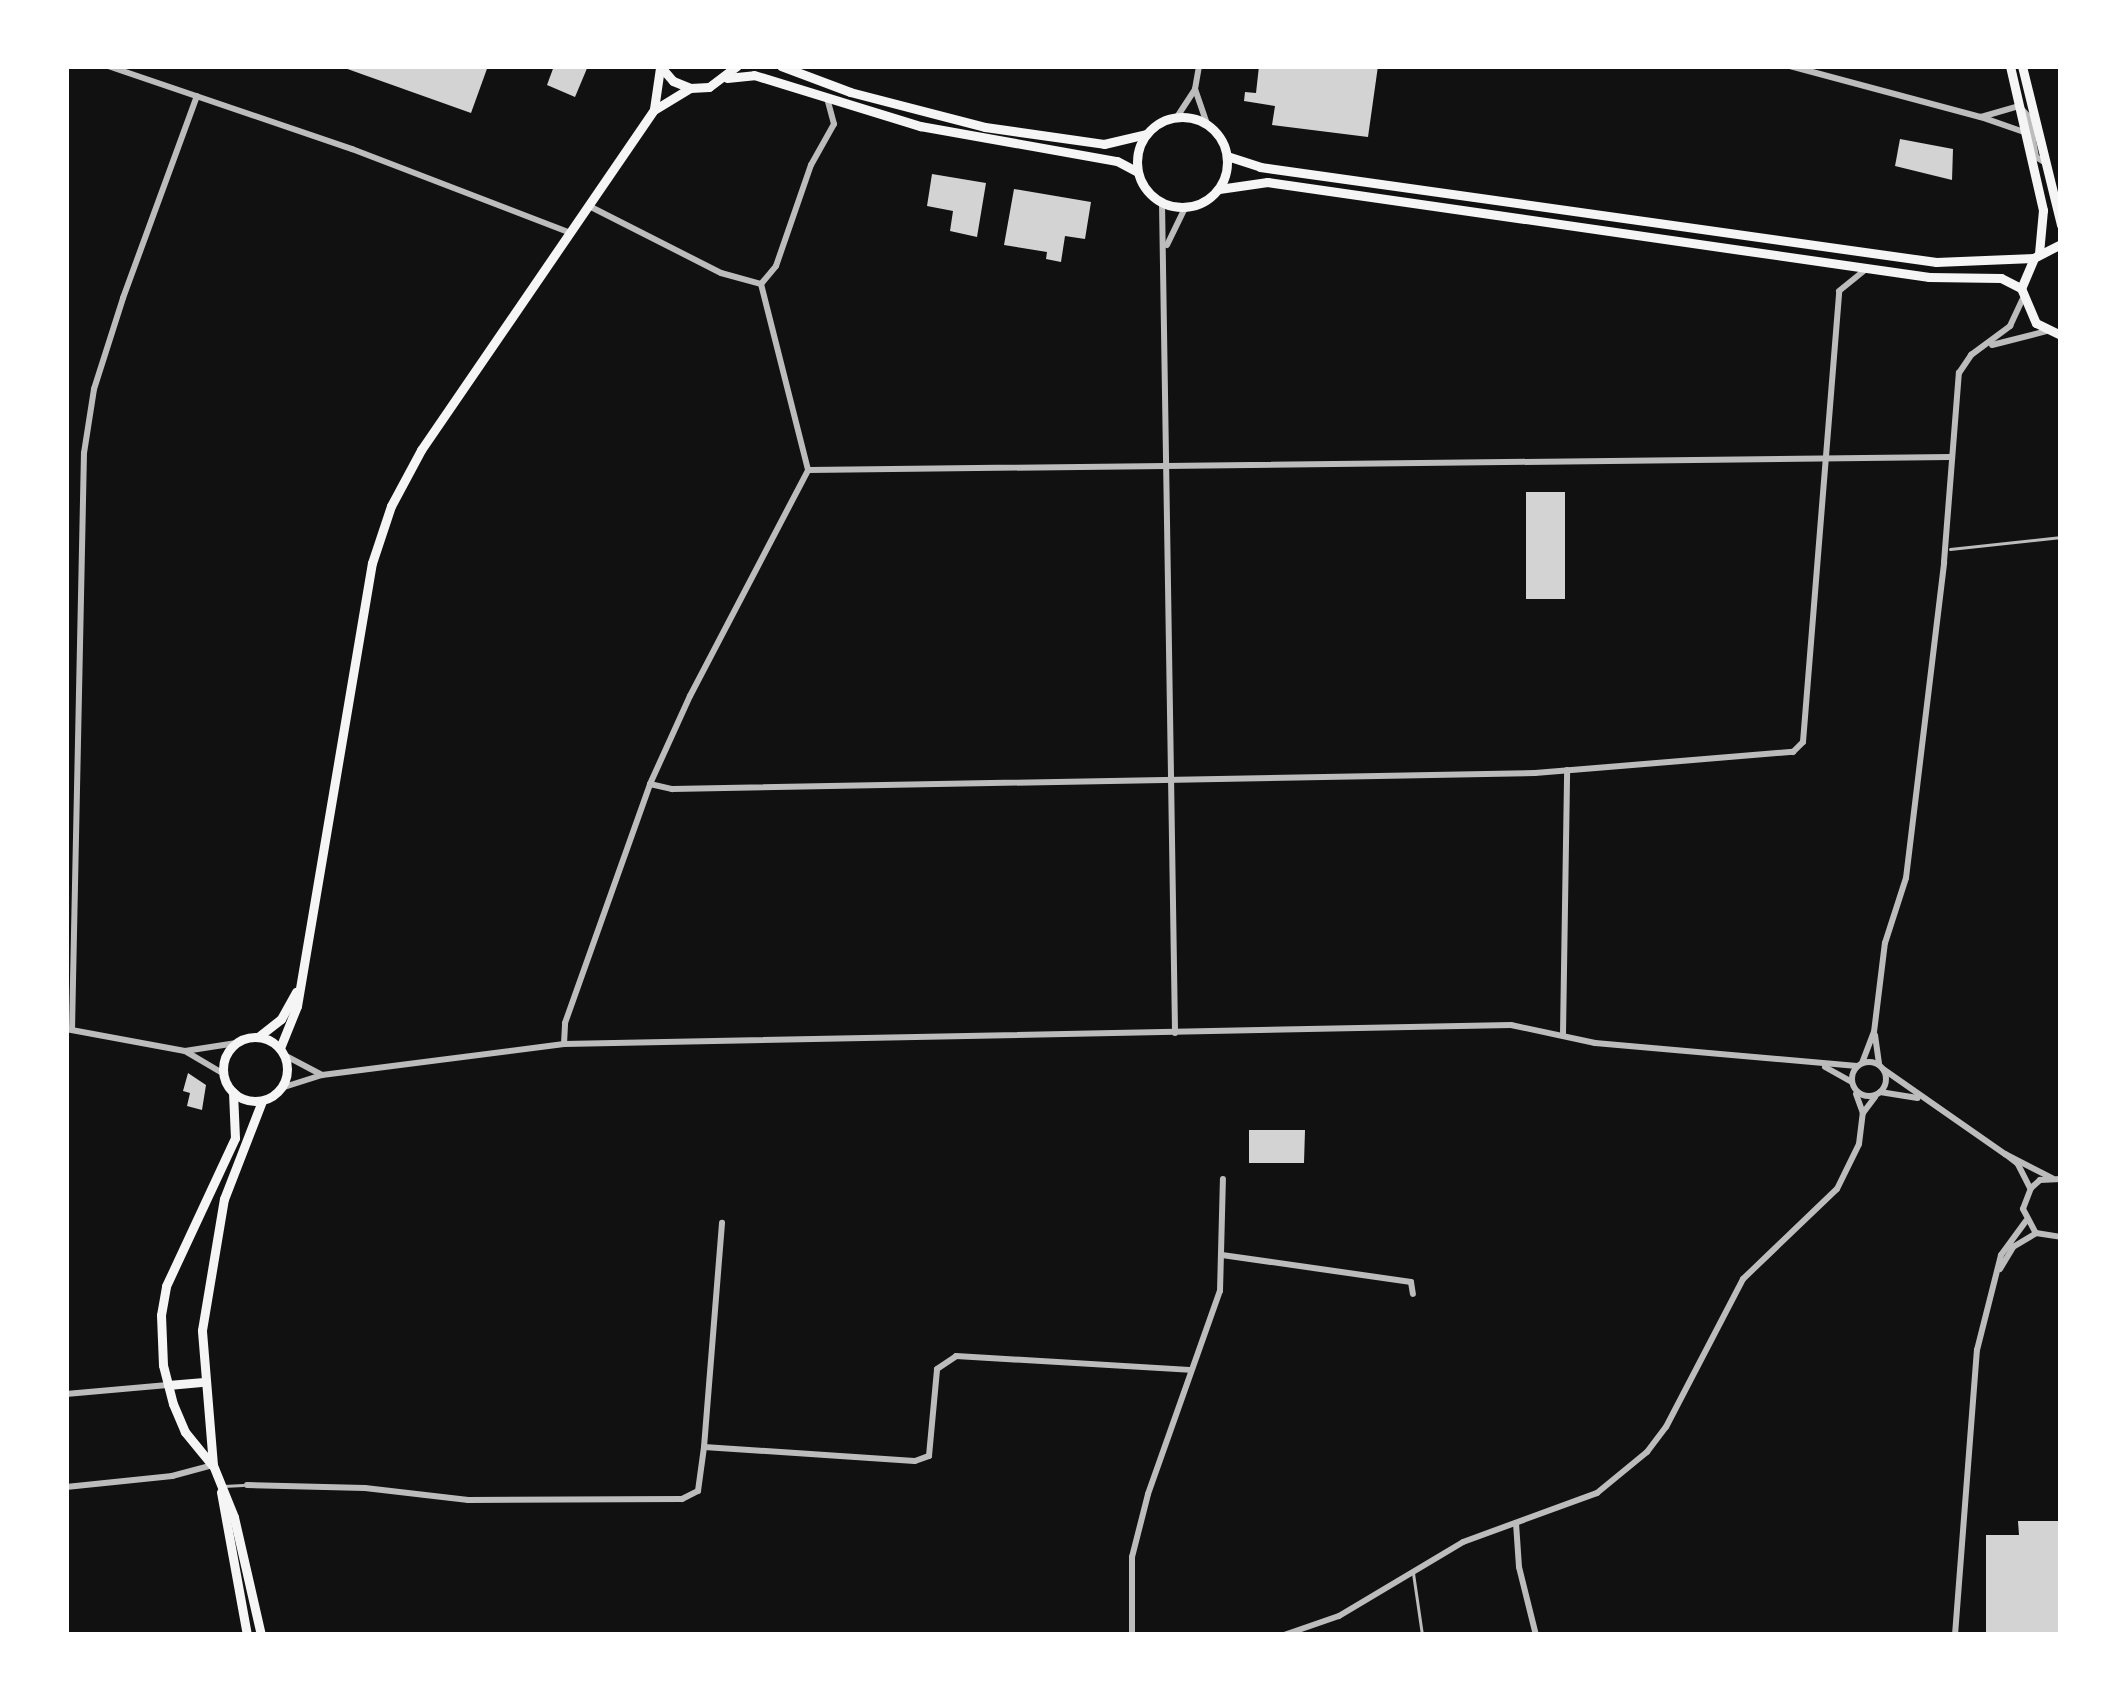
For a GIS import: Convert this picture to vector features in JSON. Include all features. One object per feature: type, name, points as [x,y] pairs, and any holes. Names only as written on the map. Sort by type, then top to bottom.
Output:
[{"type":"main road","points":[[727,78],[737,66]]},
{"type":"main road","points":[[781,66],[850,92],[985,127],[1104,144],[1146,134],[1178,117],[1207,124],[1227,155],[1260,167],[1936,262],[2037,255],[2061,244]]},
{"type":"main road","points":[[2011,66],[2044,224],[2022,294],[2027,313],[2056,335]]},
{"type":"main road","points":[[2022,66],[2061,225]]},
{"type":"main road","points":[[654,110],[660,67],[690,88]]},
{"type":"main road","points":[[282,1052],[297,1006],[371,563],[391,506],[421,450],[654,110],[690,88],[754,75],[998,143],[1117,160],[1138,172],[1162,203],[1185,208],[1219,189],[1267,182],[1868,268],[2001,278],[2022,294]]},
{"type":"main road","points":[[1138,172],[1146,134]]},
{"type":"main road","points":[[1219,189],[1227,155]]},
{"type":"main road","points":[[213,1465],[185,1432],[168,1385],[161,1342],[166,1286],[235,1138],[233,1092],[224,1063],[236,1043],[259,1037],[281,1019],[301,978]]},
{"type":"main road","points":[[259,1037],[282,1052],[288,1066],[281,1088],[262,1101],[244,1136],[215,1234],[202,1330],[213,1465],[234,1516],[260,1635]]},
{"type":"main road","points":[[233,1092],[262,1101]]},
{"type":"main road","points":[[168,1385],[204,1382]]},
{"type":"main road","points":[[221,1486],[222,1521],[247,1635]]},
{"type":"street","points":[[108,66],[571,233]]},
{"type":"street","points":[[1199,66],[1196,89],[1207,124]]},
{"type":"street","points":[[1790,66],[2024,132]]},
{"type":"street","points":[[1178,117],[1196,89]]},
{"type":"street","points":[[197,96],[94,388],[84,453],[69,1029],[185,1052],[224,1074]]},
{"type":"street","points":[[761,284],[776,266],[811,165],[834,124],[827,98]]},
{"type":"street","points":[[1982,117],[2018,106],[2029,117],[2036,157],[2044,163]]},
{"type":"street","points":[[1162,203],[1175,1033]]},
{"type":"street","points":[[589,206],[721,273],[761,284]]},
{"type":"street","points":[[1165,248],[1185,208]]},
{"type":"street","points":[[650,784],[672,790],[1567,770],[1793,752],[1803,742],[1839,291],[1868,268]]},
{"type":"street","points":[[564,1044],[565,1023],[650,784],[808,470],[761,284]]},
{"type":"street","points":[[1284,1635],[1339,1616],[1463,1542],[1597,1492],[1647,1452],[1674,1413],[1743,1280],[1837,1189],[1859,1144],[1863,1113],[1853,1086],[1874,1032],[1885,943],[1906,878],[1945,549],[1959,373],[2009,326],[2022,294]]},
{"type":"street","points":[[1983,349],[2056,335]]},
{"type":"street","points":[[808,470],[1951,457]]},
{"type":"street","points":[[1563,1034],[1567,770]]},
{"type":"street","points":[[281,1088],[322,1075],[564,1044],[1511,1025],[1595,1043],[1881,1067],[2018,1164],[2030,1188],[2023,1209],[2026,1221],[2036,1233]]},
{"type":"street","points":[[1863,1113],[1878,1094],[1881,1067],[1874,1032]]},
{"type":"street","points":[[185,1052],[236,1043]]},
{"type":"street","points":[[282,1052],[322,1075]]},
{"type":"street","points":[[1822,1065],[1853,1086],[1921,1099]]},
{"type":"street","points":[[2005,1154],[2056,1178]]},
{"type":"street","points":[[2030,1188],[2056,1178]]},
{"type":"street","points":[[1132,1635],[1132,1558],[1190,1370],[1216,1308],[1223,1180]]},
{"type":"street","points":[[1955,1635],[1977,1349],[2000,1255],[2026,1221]]},
{"type":"street","points":[[247,1485],[364,1488],[431,1499],[682,1499],[698,1491],[722,1223]]},
{"type":"street","points":[[1996,1277],[2013,1247],[2036,1233],[2061,1237]]},
{"type":"street","points":[[1222,1255],[1411,1282],[1413,1294]]},
{"type":"street","points":[[704,1448],[915,1461],[929,1456],[937,1369],[956,1356],[1190,1370]]},
{"type":"street","points":[[66,1394],[168,1385]]},
{"type":"street","points":[[66,1487],[172,1476],[213,1465]]},
{"type":"street","points":[[1516,1523],[1520,1567],[1536,1635]]},
{"type":"lane","points":[[1945,549],[2061,537]]},
{"type":"lane","points":[[221,1486],[247,1485]]},
{"type":"lane","points":[[1412,1571],[1422,1635]]},
{"type":"building","points":[[339,66],[488,66],[471,113]]},
{"type":"building","points":[[554,66],[588,66],[575,97],[547,85]]},
{"type":"building","points":[[1259,66],[1378,66],[1368,137],[1272,125],[1275,106],[1244,101],[1245,92],[1256,93]]},
{"type":"building","points":[[1900,139],[1953,149],[1952,180],[1895,166]]},
{"type":"building","points":[[932,174],[986,183],[977,237],[950,231],[953,211],[927,206]]},
{"type":"building","points":[[1014,189],[1091,202],[1085,239],[1065,236],[1061,262],[1046,259],[1047,252],[1004,245]]},
{"type":"building","points":[[1526,492],[1565,492],[1565,599],[1526,599]]},
{"type":"building","points":[[188,1073],[206,1085],[202,1110],[187,1106],[190,1093],[183,1091]]},
{"type":"building","points":[[1249,1130],[1305,1130],[1304,1163],[1249,1163]]},
{"type":"building","points":[[2018,1521],[2061,1521],[2061,1635],[1986,1635],[1986,1535],[2019,1535]]}]
